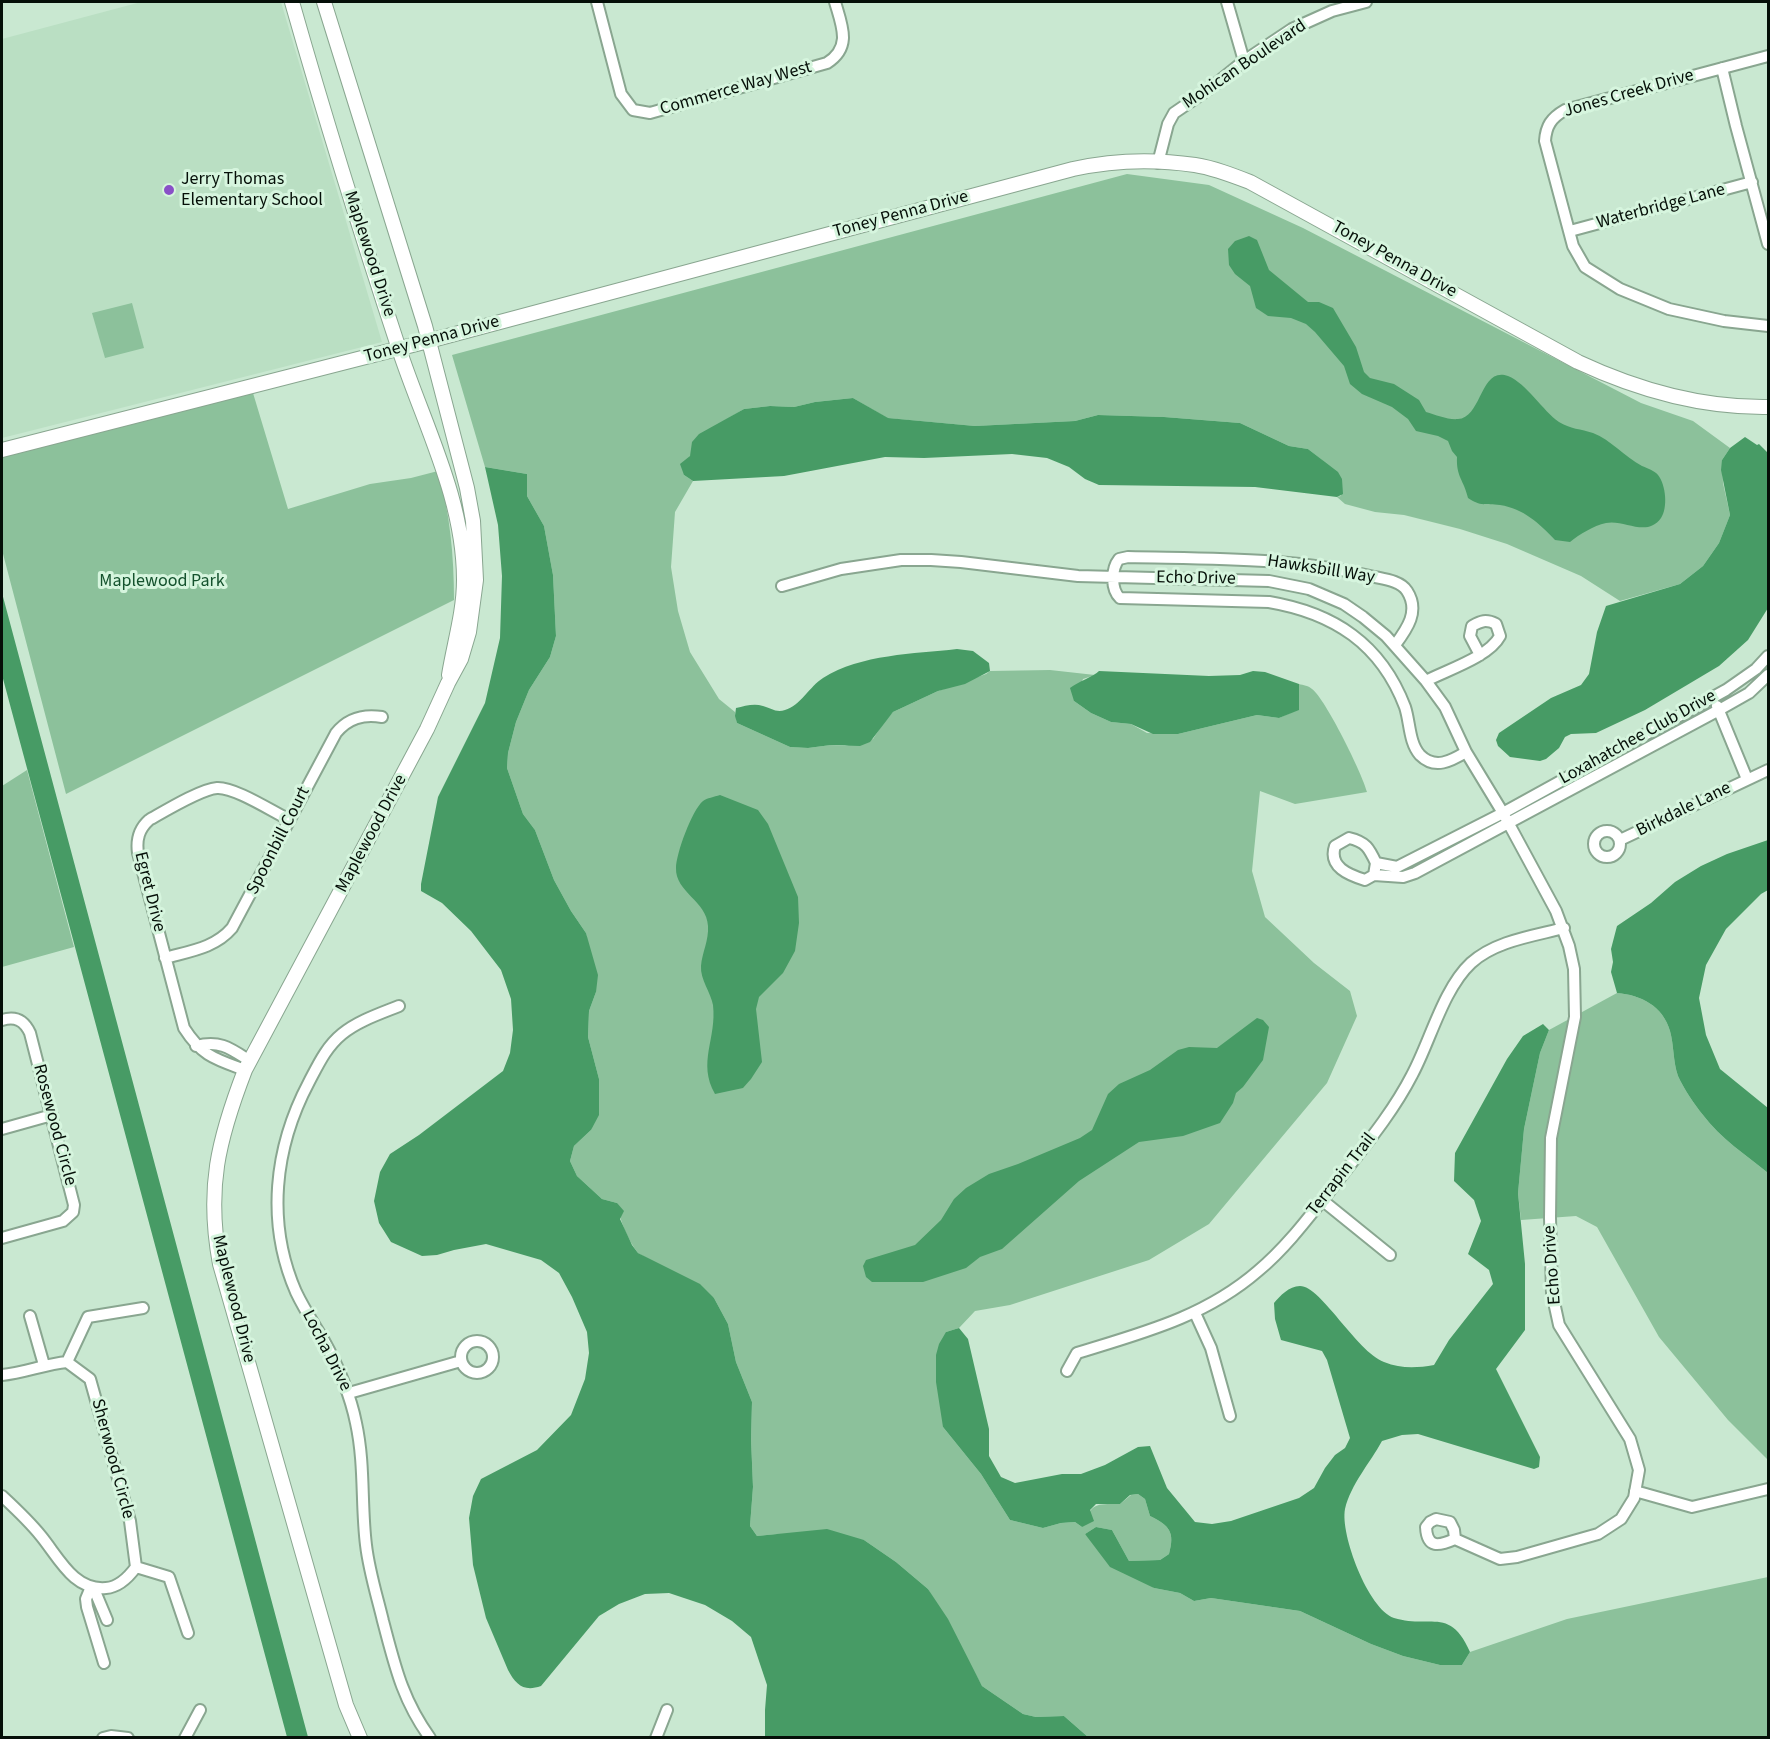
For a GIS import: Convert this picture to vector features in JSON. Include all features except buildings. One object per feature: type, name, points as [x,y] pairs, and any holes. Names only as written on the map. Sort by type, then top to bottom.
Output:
[{"type":"street","name":"Maplewood Drive","points":[[292,2],[321,106],[399,349],[453,498],[464,580],[448,683]]},
{"type":"street","name":"Maplewood Drive","points":[[324,2],[429,341],[467,488],[474,538],[476,580],[470,632],[461,659],[428,729],[248,1066],[223,1131],[215,1172],[213,1208],[215,1236],[223,1275],[342,1694],[360,1737]]},
{"type":"street","name":"Commerce Way West","points":[[597,2],[621,94],[633,111],[641,113],[650,113],[826,63],[836,57],[841,50],[843,30],[835,2]]},
{"type":"street","points":[[1227,2],[1244,61]]},
{"type":"street","name":"Mohican Boulevard","points":[[1158,163],[1168,124],[1174,112],[1292,29],[1348,4],[1366,2]]},
{"type":"street","name":"Jones Creek Drive","points":[[1768,56],[1565,110],[1550,122],[1545,141],[1574,248],[1585,267],[1620,289],[1669,309],[1724,321],[1768,326]]},
{"type":"street","points":[[1722,68],[1768,244]]},
{"type":"street","name":"Toney Penna Drive","points":[[2,450],[399,349],[1073,169],[1118,161],[1196,165],[1258,185],[1567,356],[1606,375],[1644,389],[1694,401],[1768,407]]},
{"type":"street","name":"Waterbridge Lane","points":[[1570,231],[1752,182]]},
{"type":"street","name":"Hawksbill Way","points":[[1113,577],[1115,563],[1119,559],[1128,557],[1242,559],[1332,568],[1398,583],[1407,591],[1412,604],[1412,617],[1395,645]]},
{"type":"street","name":"Echo Drive","points":[[782,586],[841,569],[901,560],[961,562],[1039,572],[1113,577],[1249,580],[1295,585],[1324,594],[1363,617],[1395,645],[1445,707],[1466,752],[1503,813],[1564,928],[1574,969],[1576,993],[1573,1029],[1551,1138],[1552,1293],[1559,1325],[1630,1439],[1639,1470],[1634,1498],[1621,1519],[1598,1534],[1517,1557],[1500,1558],[1455,1539]]},
{"type":"street","points":[[1113,577],[1115,590],[1120,598],[1269,602],[1303,609],[1333,621],[1367,647],[1390,675],[1407,714],[1418,753],[1429,762],[1443,764],[1466,752]]},
{"type":"street","points":[[1426,681],[1479,655]]},
{"type":"street","name":"Loxahatchee Club Drive","points":[[1503,813],[1713,697],[1756,669],[1768,656]]},
{"type":"street","name":"Loxahatchee Club Drive","points":[[1509,824],[1749,693],[1768,675]]},
{"type":"street","name":"Birkdale Lane","points":[[1713,697],[1747,779]]},
{"type":"street","name":"Spoonbill Court","points":[[165,958],[210,945],[223,938],[232,928],[336,733],[347,722],[361,716],[382,717]]},
{"type":"street","name":"Birkdale Lane","points":[[1620,840],[1768,770]]},
{"type":"street","name":"Egret Drive","points":[[248,1066],[232,1049],[210,1042],[196,1046],[184,1028],[138,853],[137,838],[149,820],[205,791],[219,788],[234,791],[290,820]]},
{"type":"street","points":[[1376,863],[1397,867],[1503,813]]},
{"type":"street","points":[[1374,875],[1376,863],[1361,840],[1349,838],[1335,846],[1333,852],[1335,861],[1341,870],[1365,880],[1374,875],[1403,877],[1509,824]]},
{"type":"street","name":"Terrapin Trail","points":[[1067,1371],[1077,1353],[1167,1325],[1195,1313],[1226,1295],[1258,1271],[1280,1251],[1395,1105],[1412,1077],[1461,974],[1476,959],[1501,945],[1564,928]]},
{"type":"street","name":"Locha Drive","points":[[399,1006],[354,1026],[337,1039],[323,1055],[302,1094],[287,1131],[277,1182],[279,1234],[287,1267],[300,1299],[349,1393],[361,1450],[364,1519],[371,1574],[403,1692],[414,1714],[430,1737]]},
{"type":"street","name":"Rosewood Circle","points":[[2,1020],[16,1018],[27,1026],[74,1198],[73,1212],[63,1221],[2,1238]]},
{"type":"street","points":[[2,1129],[52,1115]]},
{"type":"street","points":[[1322,1200],[1390,1255]]},
{"type":"street","points":[[2,1375],[67,1362],[88,1317],[143,1308]]},
{"type":"street","points":[[1195,1313],[1211,1348],[1230,1416]]},
{"type":"street","points":[[30,1316],[44,1365]]},
{"type":"street","points":[[349,1393],[461,1361]]},
{"type":"street","name":"Sherwood Circle","points":[[67,1362],[90,1379],[130,1521],[136,1567]]},
{"type":"street","points":[[1635,1491],[1692,1507],[1768,1489]]},
{"type":"street","points":[[2,1496],[24,1516],[64,1568],[79,1581],[92,1588],[114,1587],[124,1581],[136,1567],[169,1577],[188,1633]]},
{"type":"street","points":[[92,1588],[106,1620]]},
{"type":"street","points":[[92,1588],[86,1599],[87,1607],[104,1663]]},
{"type":"street","points":[[185,1737],[200,1710]]},
{"type":"street","points":[[656,1737],[667,1710]]},
{"type":"street","points":[[104,1737],[128,1737]]},
{"type":"shaded area","name":"Jerry Thomas Elementary School","points":[[141,2],[281,2],[382,342],[2,438],[2,39]]},
{"type":"shaded area","points":[[1249,236],[1257,240],[1269,270],[1308,302],[1319,302],[1333,308],[1356,347],[1364,372],[1370,378],[1394,384],[1419,400],[1426,412],[1458,419],[1466,416],[1472,410],[1492,378],[1499,375],[1508,376],[1528,391],[1559,422],[1600,436],[1657,474],[1661,479],[1665,497],[1665,508],[1661,518],[1649,527],[1606,523],[1596,526],[1570,542],[1555,540],[1524,513],[1509,507],[1472,501],[1468,498],[1459,474],[1457,457],[1448,441],[1416,431],[1408,419],[1392,407],[1362,394],[1350,384],[1344,366],[1306,324],[1291,318],[1268,316],[1256,308],[1250,286],[1235,274],[1229,265],[1228,249],[1235,241]]},
{"type":"shaded area","points":[[853,398],[888,418],[975,426],[1075,421],[1098,415],[1240,423],[1289,446],[1308,449],[1338,472],[1342,479],[1343,494],[1337,497],[1255,487],[1099,485],[1085,479],[1069,467],[1047,458],[1012,454],[924,458],[885,457],[784,476],[693,481],[684,475],[680,464],[690,456],[692,442],[699,434],[744,409],[770,406],[794,407]]},
{"type":"shaded area","points":[[1745,437],[1759,444],[1768,453],[1768,608],[1748,640],[1719,666],[1645,710],[1596,733],[1571,734],[1565,737],[1559,748],[1546,759],[1540,761],[1510,757],[1498,746],[1496,740],[1499,733],[1551,698],[1581,685],[1589,674],[1597,632],[1606,606],[1680,584],[1703,566],[1719,543],[1730,515],[1721,470],[1722,460],[1730,448]]},
{"type":"shaded area","points":[[485,467],[527,474],[527,496],[544,526],[553,575],[556,636],[550,657],[529,690],[516,722],[508,753],[507,768],[523,814],[535,830],[554,880],[586,933],[598,975],[596,992],[589,1011],[588,1037],[599,1079],[599,1115],[591,1130],[574,1146],[570,1161],[577,1176],[602,1199],[617,1203],[624,1211],[620,1219],[638,1253],[700,1284],[714,1298],[728,1324],[736,1362],[752,1402],[753,1487],[750,1526],[757,1536],[827,1529],[864,1540],[896,1562],[928,1589],[948,1619],[982,1686],[1023,1714],[1036,1717],[1064,1716],[1088,1737],[765,1737],[767,1685],[751,1637],[732,1621],[705,1605],[669,1593],[645,1594],[619,1604],[599,1616],[541,1686],[525,1688],[514,1680],[508,1670],[486,1618],[473,1565],[469,1518],[473,1496],[481,1479],[537,1450],[571,1415],[585,1379],[589,1353],[587,1332],[559,1273],[541,1260],[486,1244],[422,1256],[391,1242],[379,1223],[374,1201],[380,1172],[390,1154],[419,1135],[503,1071],[510,1053],[513,1030],[511,999],[501,970],[471,931],[442,903],[421,891],[438,797],[485,703],[500,638],[502,576],[498,525]]},
{"type":"shaded area","points":[[2,593],[308,1737],[287,1737],[2,675]]},
{"type":"shaded area","points":[[957,649],[973,651],[989,663],[990,671],[965,684],[938,691],[893,712],[870,742],[860,746],[790,747],[737,723],[736,708],[756,705],[776,711],[785,710],[795,704],[823,678],[854,664],[888,656]]},
{"type":"shaded area","points":[[1099,671],[1209,676],[1240,675],[1253,671],[1265,672],[1299,684],[1299,710],[1279,718],[1257,715],[1178,734],[1153,734],[1131,724],[1111,722],[1091,713],[1074,701],[1070,688]]},
{"type":"shaded area","points":[[720,795],[758,810],[768,824],[798,897],[799,923],[795,951],[783,973],[759,997],[756,1009],[762,1062],[743,1088],[715,1094],[708,1071],[713,1005],[701,971],[708,926],[702,910],[680,884],[676,868],[682,843],[694,813],[703,801]]},
{"type":"shaded area","points":[[1768,840],[1768,890],[1761,894],[1726,929],[1706,965],[1699,998],[1706,1035],[1720,1069],[1768,1108],[1768,1173],[1717,1131],[1693,1101],[1678,1076],[1670,1031],[1662,1015],[1650,1003],[1642,999],[1617,993],[1611,972],[1613,962],[1611,949],[1617,926],[1651,903],[1675,882],[1727,854]]},
{"type":"shaded area","points":[[1257,1018],[1263,1020],[1269,1027],[1263,1060],[1236,1093],[1233,1103],[1220,1123],[1183,1136],[1139,1142],[1079,1181],[1002,1249],[980,1257],[966,1268],[923,1282],[872,1282],[866,1277],[863,1266],[866,1260],[915,1245],[941,1220],[954,1199],[966,1188],[989,1174],[1080,1138],[1092,1130],[1108,1094],[1119,1084],[1150,1070],[1178,1050],[1189,1047],[1217,1048]]},
{"type":"shaded area","points":[[1543,1024],[1549,1030],[1540,1053],[1524,1129],[1518,1193],[1525,1264],[1525,1330],[1496,1369],[1540,1457],[1539,1467],[1534,1469],[1418,1434],[1402,1435],[1382,1441],[1356,1482],[1345,1509],[1351,1552],[1375,1601],[1384,1612],[1394,1618],[1407,1621],[1438,1622],[1455,1629],[1470,1652],[1462,1665],[1440,1665],[1403,1656],[1371,1644],[1300,1611],[1211,1598],[1194,1601],[1180,1593],[1154,1588],[1110,1567],[1085,1534],[1096,1527],[1112,1530],[1129,1561],[1160,1560],[1169,1554],[1171,1535],[1169,1530],[1150,1516],[1145,1499],[1138,1494],[1130,1495],[1120,1504],[1096,1504],[1090,1510],[1094,1521],[1082,1527],[1075,1522],[1043,1528],[1010,1520],[981,1474],[943,1427],[936,1382],[936,1355],[946,1332],[959,1328],[968,1339],[989,1429],[989,1456],[1001,1477],[1015,1483],[1062,1474],[1081,1474],[1105,1465],[1138,1447],[1150,1446],[1167,1488],[1195,1522],[1212,1524],[1231,1521],[1299,1498],[1314,1488],[1325,1468],[1335,1455],[1345,1448],[1350,1438],[1327,1360],[1322,1351],[1281,1340],[1275,1319],[1274,1303],[1292,1288],[1300,1286],[1308,1289],[1318,1296],[1373,1356],[1384,1362],[1403,1367],[1434,1365],[1449,1340],[1493,1284],[1489,1270],[1468,1254],[1481,1221],[1474,1200],[1454,1181],[1455,1153],[1507,1059],[1523,1036]]},
{"type":"green space","points":[[1127,174],[1209,185],[1303,228],[1641,403],[1693,421],[1730,448],[1722,460],[1723,483],[1730,515],[1719,543],[1703,566],[1680,584],[1620,601],[1581,576],[1507,544],[1404,515],[1375,512],[1345,504],[1337,497],[1341,496],[1322,460],[1308,449],[1289,446],[1240,423],[1098,415],[1075,421],[975,426],[887,418],[853,398],[794,407],[770,406],[744,409],[712,428],[690,456],[684,475],[693,481],[675,512],[671,567],[678,611],[690,652],[719,699],[735,712],[737,723],[790,747],[845,746],[873,739],[893,712],[938,691],[990,671],[1050,670],[1095,675],[1083,679],[1074,701],[1091,713],[1111,722],[1131,724],[1147,733],[1178,734],[1257,715],[1279,718],[1299,709],[1299,684],[1312,689],[1326,706],[1351,754],[1367,792],[1295,804],[1260,791],[1252,871],[1265,917],[1314,963],[1350,991],[1357,1016],[1327,1083],[1209,1224],[1149,1260],[1010,1305],[975,1311],[959,1328],[946,1332],[943,1427],[981,1474],[1010,1520],[1043,1528],[1075,1522],[1082,1527],[1088,1513],[1095,1506],[1120,1504],[1131,1495],[1138,1494],[1145,1499],[1150,1516],[1169,1530],[1171,1540],[1169,1554],[1160,1560],[1129,1561],[1112,1530],[1096,1527],[1085,1534],[1154,1588],[1180,1593],[1194,1601],[1211,1598],[1300,1611],[1371,1644],[1403,1656],[1440,1665],[1462,1665],[1470,1652],[1567,1619],[1768,1577],[1768,1737],[1088,1737],[1064,1716],[1036,1717],[1023,1714],[982,1686],[928,1589],[896,1562],[864,1540],[777,1534],[757,1536],[750,1526],[753,1487],[752,1402],[736,1362],[728,1324],[714,1298],[638,1253],[624,1230],[617,1203],[602,1199],[577,1176],[570,1161],[574,1146],[591,1130],[598,1091],[599,1079],[588,1037],[589,1011],[596,992],[586,933],[554,880],[535,830],[523,814],[507,768],[508,753],[516,722],[529,690],[550,657],[556,636],[553,575],[544,526],[527,496],[527,474],[485,467],[452,355]]},
{"type":"green space","points":[[132,303],[144,348],[105,358],[92,313]]},
{"type":"green space","name":"Maplewood Park","points":[[253,393],[288,509],[370,484],[411,478],[438,471],[446,503],[450,535],[454,600],[66,794],[2,550],[2,457]]},
{"type":"green space","points":[[27,770],[74,947],[2,967],[2,786]]},
{"type":"green space","points":[[1617,993],[1642,999],[1650,1003],[1662,1015],[1670,1031],[1678,1076],[1693,1101],[1717,1131],[1768,1173],[1768,1460],[1728,1420],[1659,1337],[1597,1227],[1576,1216],[1521,1220],[1518,1193],[1524,1129],[1540,1053],[1549,1030]]},
{"type":"place","name":"Jerry Thomas Elementary School","points":[[169,190]]}]
